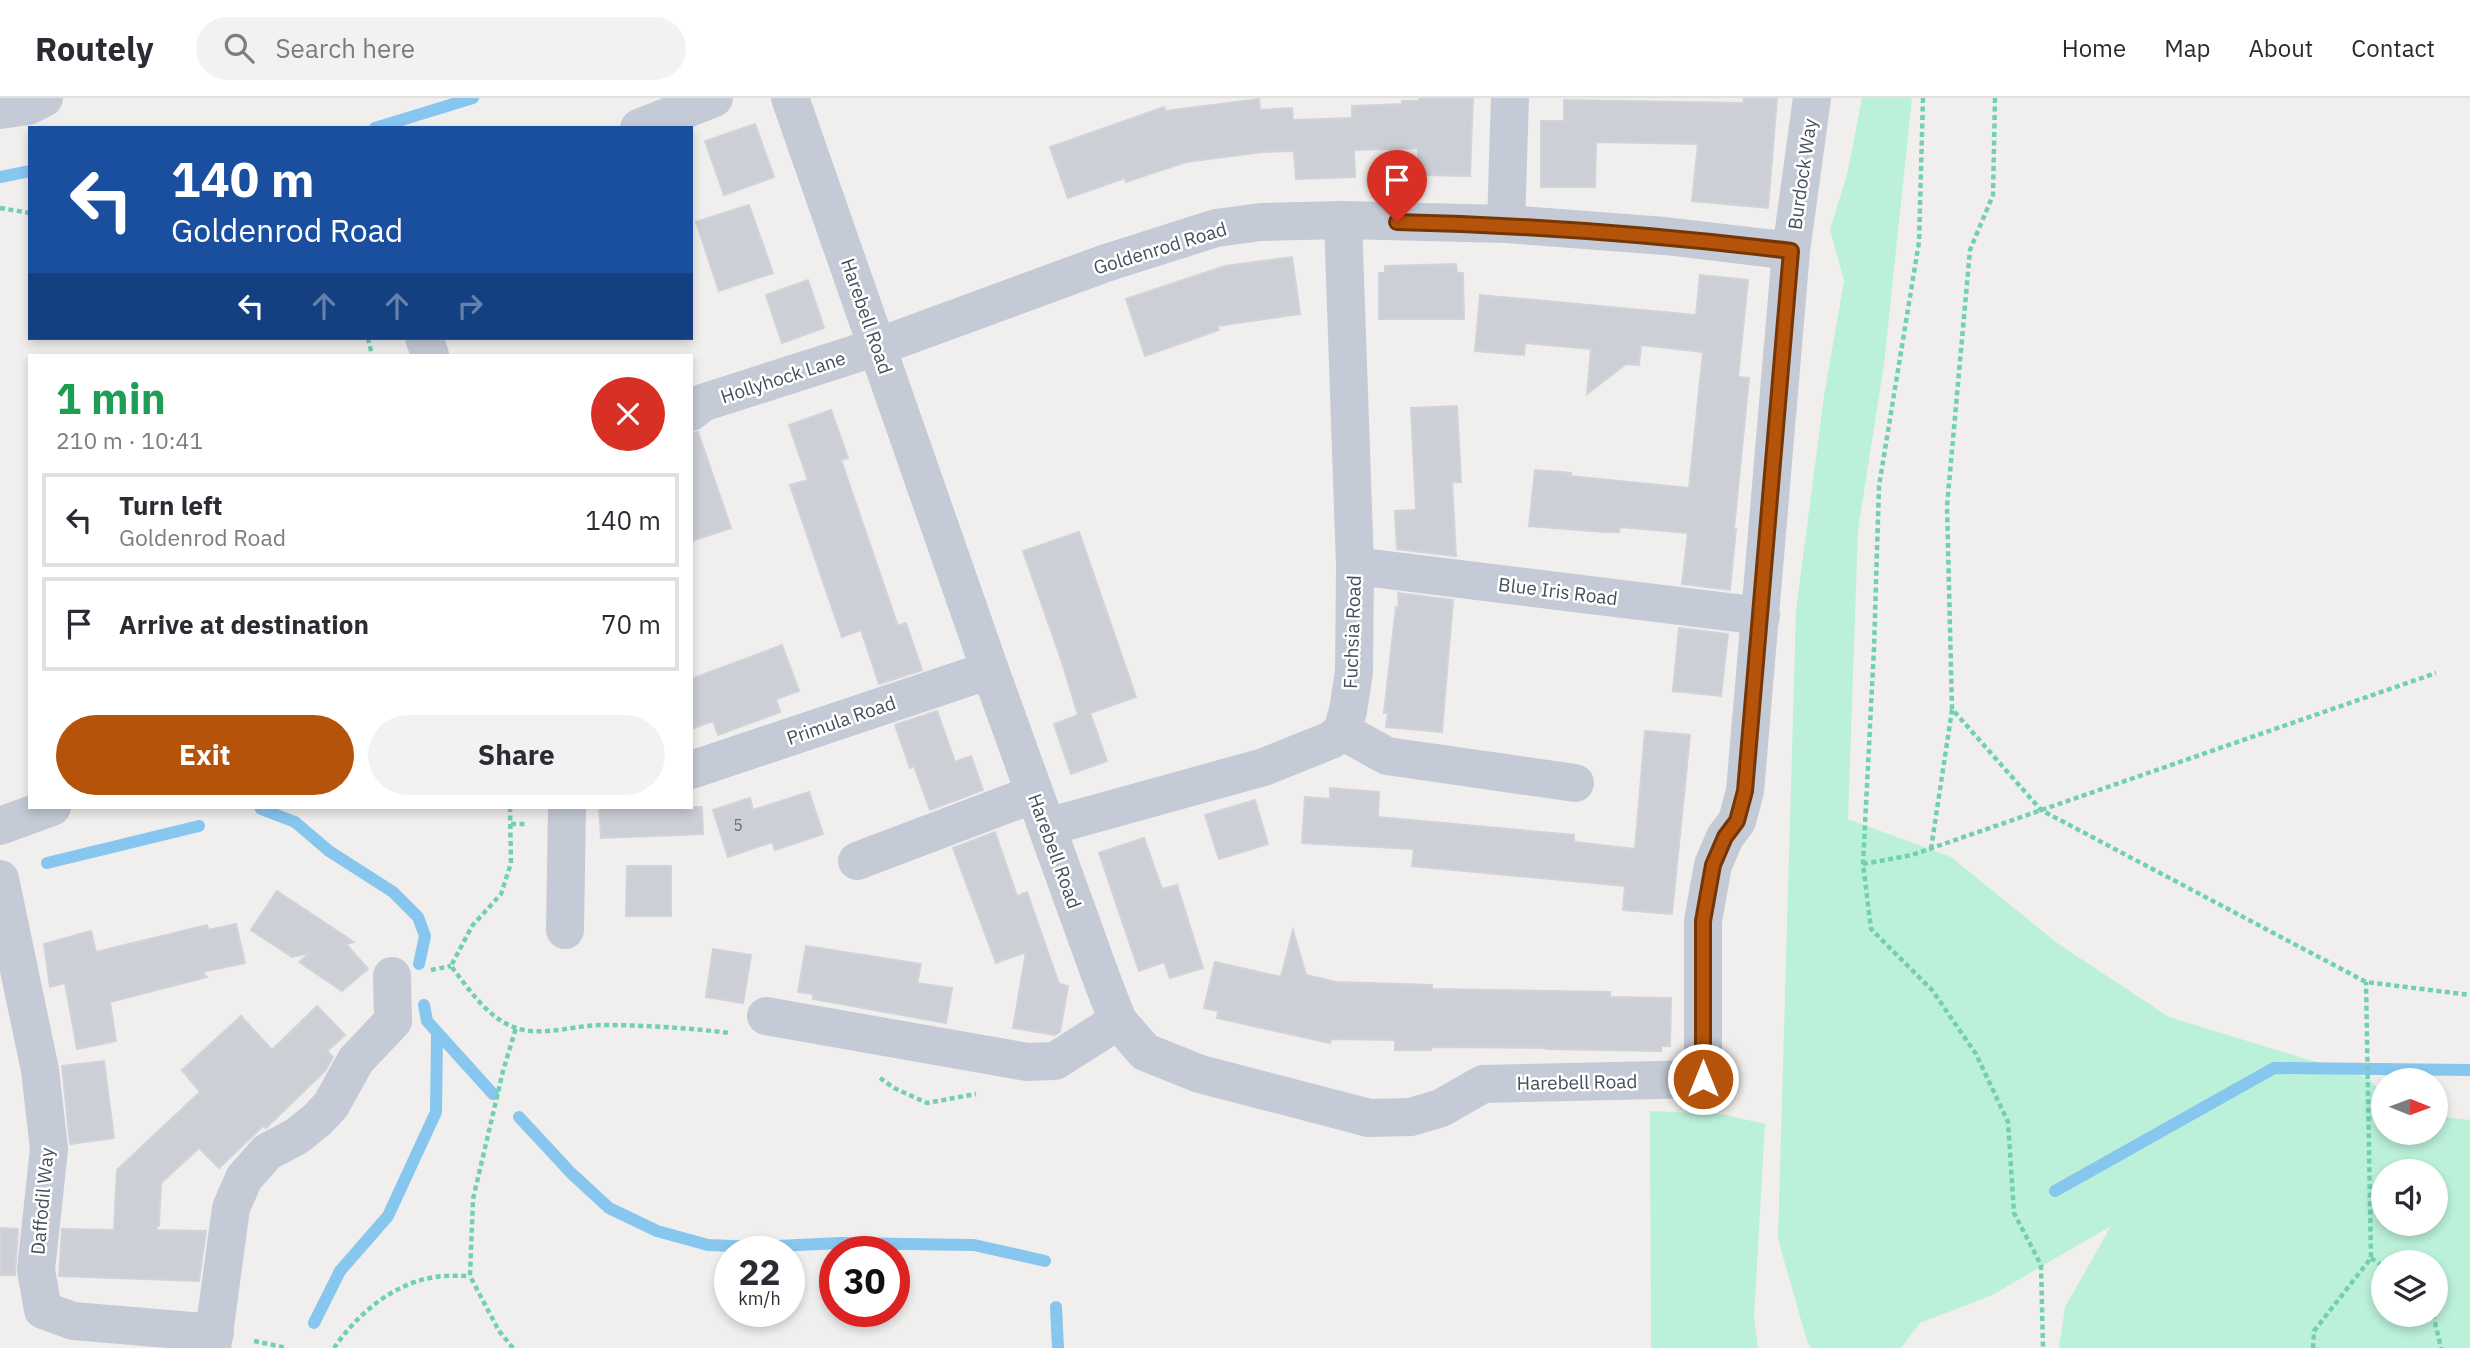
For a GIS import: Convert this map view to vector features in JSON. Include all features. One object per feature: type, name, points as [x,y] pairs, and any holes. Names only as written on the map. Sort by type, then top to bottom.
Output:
[{"type":"street","points":[[0,110],[28,106],[44,98]]},
{"type":"street","points":[[644,126],[714,98]]},
{"type":"street","name":"Harebell Road","points":[[790,98],[990,670],[1118,1021],[1145,1052],[1200,1074],[1369,1118],[1411,1117],[1441,1108],[1483,1084],[1703,1079]]},
{"type":"street","points":[[1506,224],[1510,98]]},
{"type":"street","name":"Burdock Way","points":[[1703,1079],[1703,921],[1713,865],[1725,837],[1737,821],[1745,791],[1791,251],[1812,98]]},
{"type":"street","name":"Goldenrod Road","points":[[877,347],[1106,263],[1216,228],[1261,222],[1343,220],[1506,224],[1665,236],[1791,251]]},
{"type":"street","name":"Fuchsia Road","points":[[1342,731],[1348,711],[1353,672],[1355,566],[1343,220]]},
{"type":"street","name":"Hollyhock Lane","points":[[693,410],[702,403],[877,347]]},
{"type":"street","name":"Blue Iris Road","points":[[1355,566],[1762,616]]},
{"type":"street","name":"Primula Road","points":[[693,768],[990,670]]},
{"type":"street","points":[[857,860],[1041,811],[1264,767],[1331,740],[1342,731],[1387,756],[1575,783]]},
{"type":"street","points":[[0,826],[47,809]]},
{"type":"street","points":[[565,930],[568,809]]},
{"type":"street","name":"Daffodil Way","points":[[0,879],[40,1070],[49,1149],[36,1270],[43,1310],[73,1321],[214,1340],[231,1208],[244,1178],[267,1152],[297,1136],[318,1119],[331,1105],[356,1060],[393,1021],[392,976]]},
{"type":"street","points":[[766,1016],[1027,1062],[1055,1061],[1118,1021]]},
{"type":"path","points":[[1923,98],[1919,242],[1879,486],[1863,864],[1871,929],[1932,990],[1976,1054],[2008,1122],[2014,1213],[2041,1265],[2043,1348]]},
{"type":"path","points":[[1931,849],[1952,709],[1947,506],[1970,250],[1993,195],[1995,98]]},
{"type":"path","points":[[0,208],[28,212]]},
{"type":"path","points":[[1863,864],[1931,849],[2436,673]]},
{"type":"path","points":[[1952,709],[2042,810],[2365,982],[2470,995]]},
{"type":"path","points":[[510,809],[511,863],[502,894],[472,926],[450,966],[491,1014],[516,1028],[536,1031],[613,1025],[682,1027],[732,1034]]},
{"type":"path","points":[[2313,1348],[2314,1331],[2371,1258],[2365,982]]},
{"type":"path","points":[[513,1348],[499,1331],[470,1276],[473,1199],[503,1071],[516,1028]]},
{"type":"path","points":[[872,1072],[894,1088],[927,1103],[973,1096],[1027,1062]]},
{"type":"path","points":[[334,1348],[349,1326],[401,1286],[436,1277],[470,1276]]},
{"type":"path","points":[[2436,1327],[2441,1348]]},
{"type":"green space","points":[[1862,98],[1912,98],[1884,364],[1858,530],[1848,819],[1951,857],[2057,943],[2169,1017],[2368,1078],[2371,1081],[2371,1145],[2448,1145],[2448,1117],[2470,1120],[2470,1348],[2059,1348],[2065,1307],[2111,1226],[1992,1295],[1920,1323],[1901,1348],[1811,1348],[1778,1239],[1796,611],[1824,396],[1844,281],[1830,229],[1847,175]]},
{"type":"green space","points":[[1650,1111],[1722,1114],[1765,1124],[1754,1317],[1758,1348],[1651,1348]]},
{"type":"building","points":[[1419,98],[1473,98],[1470,176],[1418,175],[1418,148],[1354,150],[1355,177],[1296,179],[1294,151],[1262,152],[1186,162],[1126,182],[1125,178],[1068,198],[1050,147],[1164,107],[1165,111],[1259,99],[1260,110],[1292,108],[1293,120],[1352,118],[1352,106],[1402,104],[1402,101],[1419,101]]},
{"type":"building","points":[[1744,98],[1777,98],[1768,208],[1692,201],[1698,144],[1596,142],[1595,187],[1541,187],[1541,121],[1564,121],[1564,100],[1743,103]]},
{"type":"building","points":[[755,124],[774,177],[724,195],[705,141]]},
{"type":"building","points":[[749,205],[773,273],[719,291],[696,222]]},
{"type":"building","points":[[1292,257],[1300,314],[1217,326],[1219,330],[1145,356],[1126,299],[1225,266]]},
{"type":"building","points":[[1456,264],[1457,273],[1463,273],[1464,319],[1379,319],[1379,273],[1385,273],[1385,266]]},
{"type":"building","points":[[1700,275],[1748,280],[1738,377],[1749,378],[1730,590],[1682,584],[1688,533],[1620,527],[1619,532],[1605,532],[1529,526],[1535,470],[1689,488],[1703,352],[1641,345],[1639,365],[1626,364],[1587,394],[1591,349],[1525,343],[1524,355],[1475,351],[1480,295],[1696,315]]},
{"type":"building","points":[[808,280],[824,328],[782,343],[766,295]]},
{"type":"building","points":[[1457,406],[1461,482],[1452,482],[1456,556],[1397,549],[1395,511],[1416,510],[1411,408]]},
{"type":"building","points":[[831,410],[848,458],[841,460],[898,626],[906,623],[922,670],[879,684],[861,630],[842,637],[790,485],[808,480],[789,425]]},
{"type":"building","points":[[698,432],[731,528],[693,540],[693,433]]},
{"type":"building","points":[[1079,532],[1136,697],[1090,713],[1107,761],[1071,774],[1054,724],[1078,715],[1023,551]]},
{"type":"building","points":[[1398,593],[1453,600],[1442,732],[1386,727],[1388,713],[1384,713],[1396,607],[1399,607]]},
{"type":"building","points":[[1679,628],[1728,634],[1721,696],[1673,691]]},
{"type":"building","points":[[782,645],[799,691],[776,699],[780,712],[718,735],[713,721],[693,728],[693,678]]},
{"type":"building","points":[[937,711],[955,762],[971,756],[983,790],[930,810],[914,766],[910,768],[895,725]]},
{"type":"building","points":[[1645,731],[1690,735],[1672,914],[1623,910],[1625,886],[1412,866],[1414,849],[1302,843],[1305,797],[1330,799],[1330,788],[1379,792],[1378,817],[1574,835],[1574,842],[1635,849]]},
{"type":"building","points":[[809,792],[823,834],[775,850],[772,842],[728,857],[713,810],[750,798],[753,810]]},
{"type":"building","points":[[1255,800],[1268,844],[1219,859],[1205,815]]},
{"type":"building","points":[[702,807],[703,834],[601,838],[599,809]]},
{"type":"building","points":[[995,832],[1017,896],[1027,892],[1059,984],[1068,986],[1060,1032],[1055,1035],[1013,1028],[1026,952],[996,963],[953,848]]},
{"type":"building","points":[[1144,838],[1162,889],[1177,885],[1203,968],[1170,978],[1164,962],[1139,971],[1099,853]]},
{"type":"building","points":[[627,866],[671,866],[671,916],[626,916]]},
{"type":"building","points":[[277,891],[354,942],[346,944],[368,969],[342,991],[299,962],[310,953],[292,957],[251,930]]},
{"type":"building","points":[[236,924],[245,963],[202,972],[207,977],[110,1002],[116,1041],[77,1049],[65,983],[50,987],[44,944],[91,931],[96,952],[207,925],[208,930]]},
{"type":"building","points":[[1293,930],[1306,975],[1336,982],[1432,985],[1432,989],[1610,992],[1610,997],[1671,998],[1670,1046],[1661,1046],[1661,1051],[1431,1047],[1431,1050],[1395,1050],[1395,1040],[1331,1039],[1330,1043],[1217,1018],[1218,1011],[1204,1008],[1215,962],[1281,977]]},
{"type":"building","points":[[806,946],[921,964],[917,983],[952,988],[946,1023],[813,999],[813,994],[798,992]]},
{"type":"building","points":[[713,949],[751,955],[743,1003],[706,997]]},
{"type":"building","points":[[317,1006],[345,1035],[327,1051],[333,1057],[325,1071],[266,1128],[263,1126],[219,1168],[199,1148],[161,1183],[159,1225],[154,1230],[206,1231],[199,1281],[59,1276],[62,1229],[114,1230],[117,1170],[200,1092],[182,1070],[241,1016],[272,1050]]},
{"type":"building","points":[[104,1061],[114,1138],[70,1144],[62,1066]]},
{"type":"building","points":[[0,1228],[18,1229],[15,1275],[0,1275]]},
{"type":"waterway","points":[[382,126],[473,98]]},
{"type":"waterway","points":[[0,177],[28,171]]},
{"type":"waterway","points":[[261,809],[295,822],[329,851],[393,892],[418,917],[425,936],[419,964]]},
{"type":"waterway","points":[[47,863],[199,826]]},
{"type":"waterway","points":[[424,1005],[427,1021],[493,1094]]},
{"type":"waterway","points":[[314,1323],[340,1271],[388,1216],[436,1112],[437,1035]]},
{"type":"waterway","points":[[2055,1191],[2274,1068],[2470,1070]]},
{"type":"waterway","points":[[519,1117],[571,1173],[609,1208],[657,1231],[708,1245],[974,1245],[1045,1261]]},
{"type":"waterway","points":[[1056,1307],[1058,1348]]},
{"type":"route","points":[[1397,222],[1506,224],[1665,236],[1791,251],[1745,791],[1737,821],[1725,837],[1713,865],[1703,921],[1703,1079]]}]
